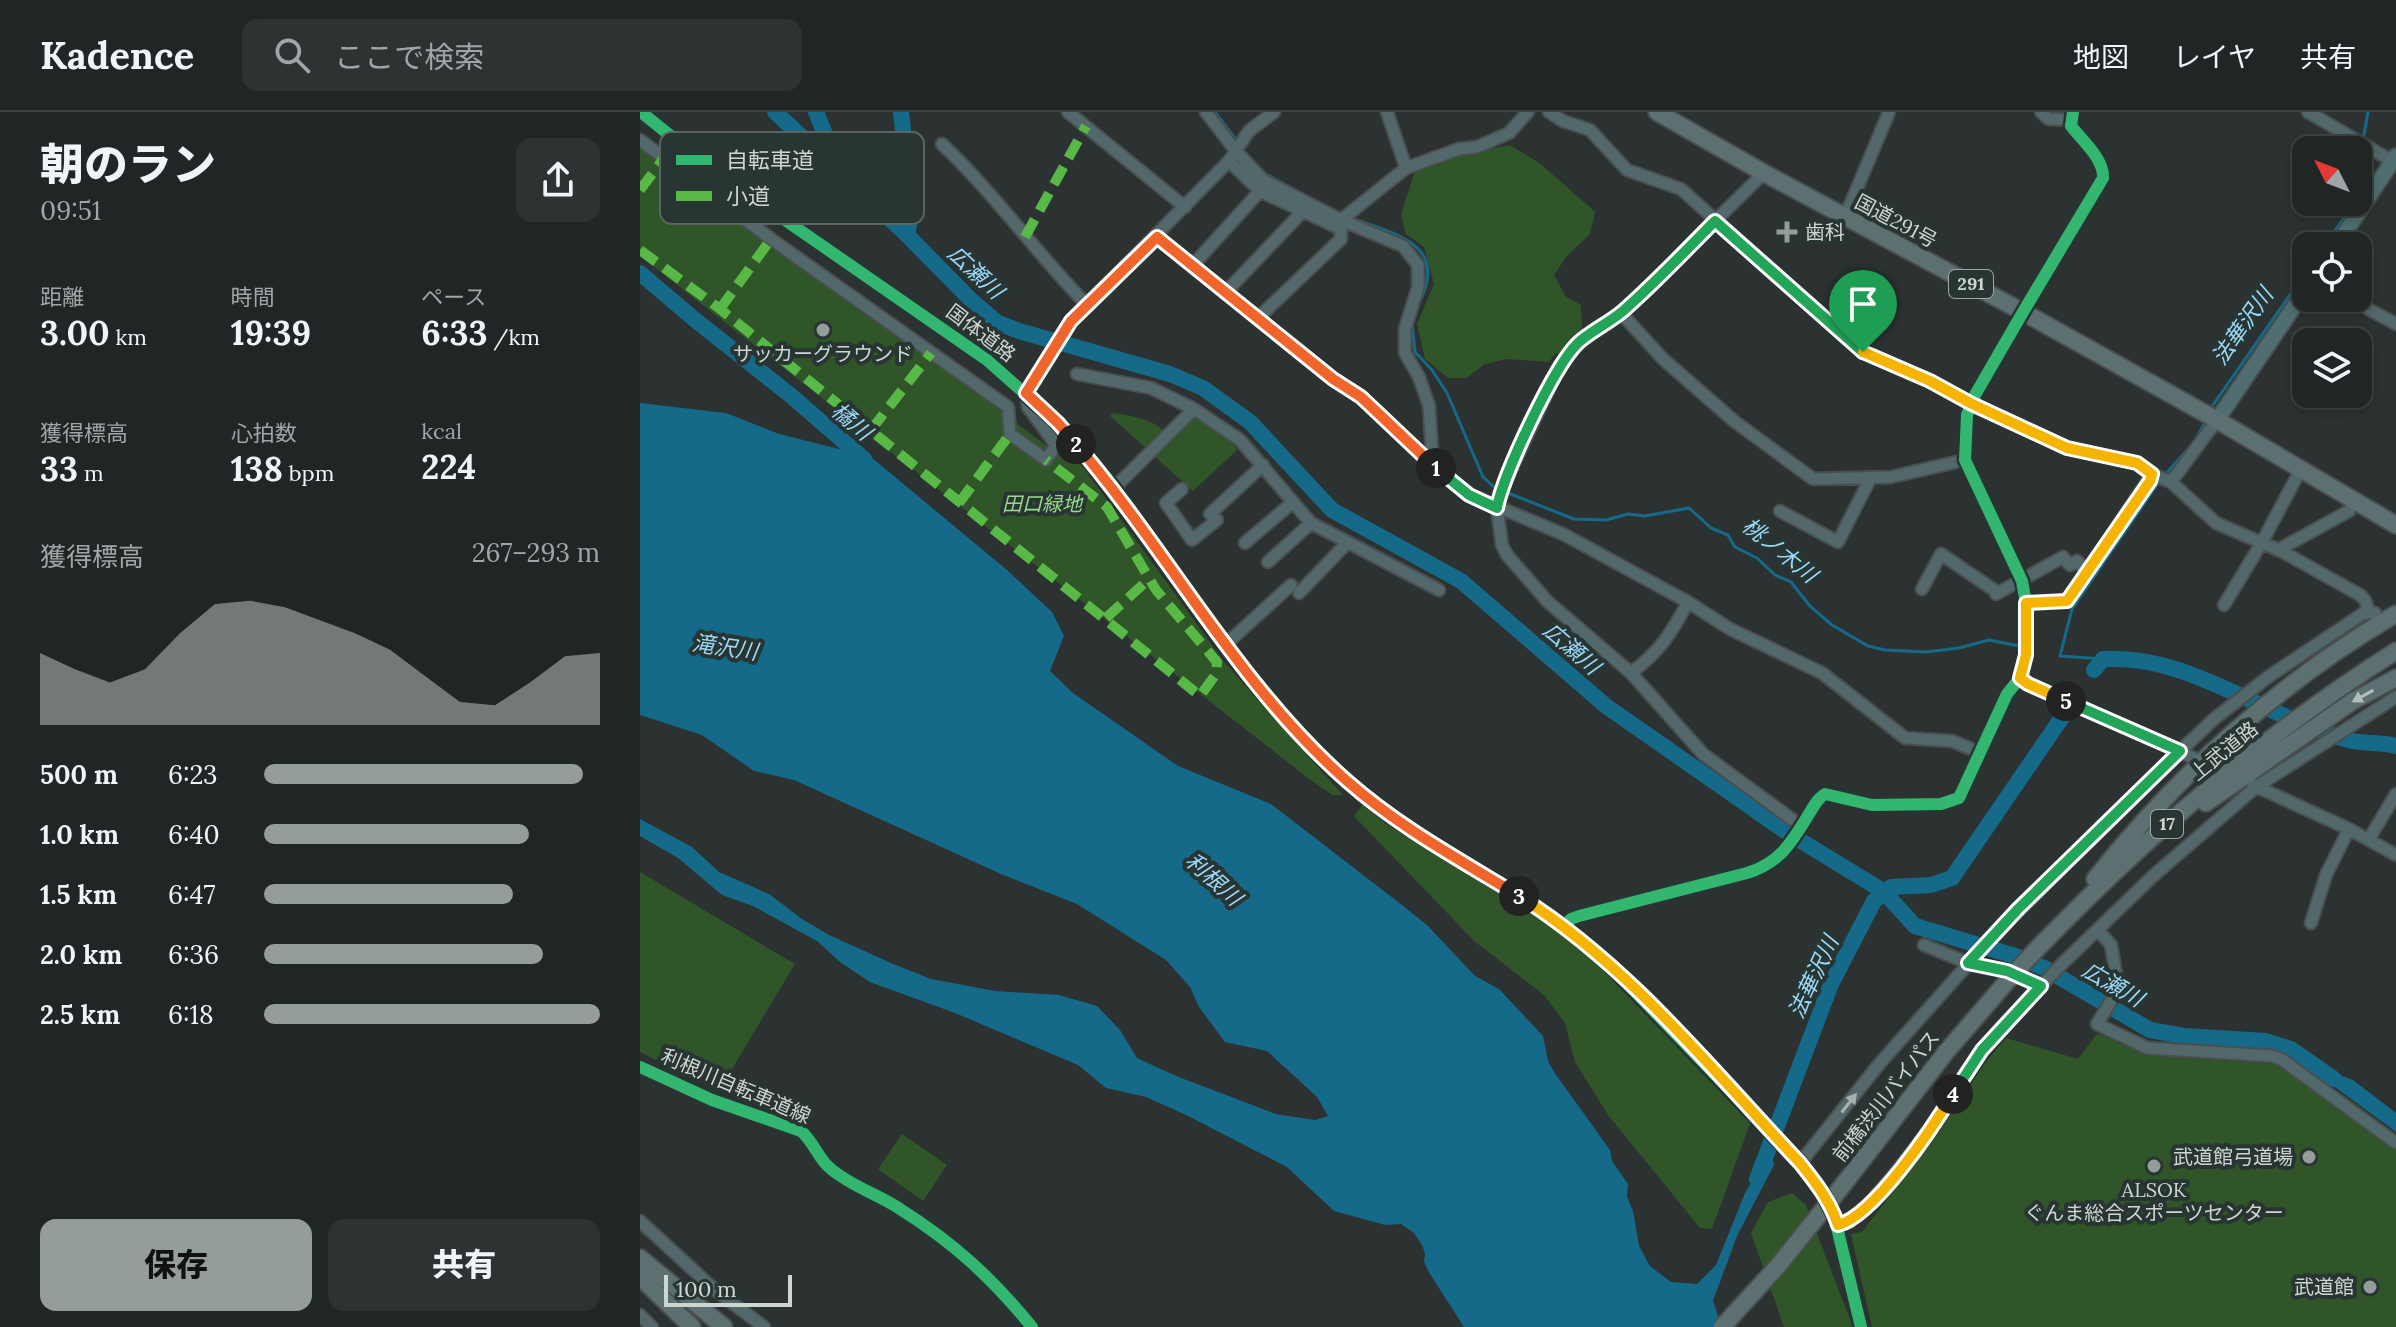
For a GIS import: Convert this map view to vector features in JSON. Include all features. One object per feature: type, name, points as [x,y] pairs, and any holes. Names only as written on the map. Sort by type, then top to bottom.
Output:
[{"type":"highway","name":"国道291号","points":[[1659,112],[1764,173],[2284,457],[2396,514]]},
{"type":"highway","name":"国道291号","points":[[2284,457],[2396,525]]},
{"type":"highway","points":[[2055,930],[2140,826],[2207,757],[2324,658],[2391,616]]},
{"type":"highway","name":"上武道路","points":[[2055,930],[2188,805],[2287,726],[2396,651]]},
{"type":"highway","points":[[2055,930],[2168,831],[2303,734],[2396,678]]},
{"type":"highway","name":"前橋渋川バイパス","points":[[1722,1327],[1785,1258],[1946,1052],[2055,930]]},
{"type":"highway","points":[[640,1258],[724,1327]]},
{"type":"highway","points":[[640,1277],[692,1327]]},
{"type":"highway","points":[[640,1285],[680,1327]]},
{"type":"main road","points":[[2345,232],[2394,158]]},
{"type":"main road","points":[[2217,420],[2292,310]]},
{"type":"street","name":"国体道路","points":[[641,112],[666,132]]},
{"type":"street","points":[[1068,112],[1185,207]]},
{"type":"street","points":[[1206,112],[1232,156],[1260,191],[1341,229],[1341,239],[1259,317]]},
{"type":"street","points":[[751,224],[1008,407],[1010,434],[1046,460],[1056,445],[1028,407],[1026,393],[1071,321],[1157,237],[1232,156],[1249,131],[1274,112]]},
{"type":"street","points":[[1387,112],[1406,168]]},
{"type":"street","points":[[1341,220],[1406,168],[1459,149],[1477,147],[1509,133],[1528,112]]},
{"type":"street","points":[[1549,112],[1563,121],[1590,130],[1627,170],[1681,189],[1863,352],[2067,448],[2137,463],[2171,482],[2216,523],[2278,550],[2360,595],[2369,612]]},
{"type":"street","points":[[1845,217],[1889,112]]},
{"type":"street","points":[[1564,926],[1579,916],[1760,869],[1776,860],[1792,843],[1817,800],[1825,794],[1872,805],[1941,804],[1959,798],[2007,694],[2020,678],[2026,655],[2026,603],[2022,581],[1965,460],[1967,415],[2104,173],[2100,163],[2071,126],[2073,116],[2049,119],[2041,112]]},
{"type":"street","points":[[2308,112],[2394,158]]},
{"type":"street","points":[[640,140],[660,155]]},
{"type":"street","points":[[942,144],[976,176],[1049,266],[1088,306]]},
{"type":"street","points":[[1232,156],[1263,180],[1341,220],[1403,246],[1418,265],[1418,287],[1405,329],[1405,353],[1419,377],[1429,406],[1433,466]]},
{"type":"street","points":[[1764,173],[1621,313],[1578,343],[1560,365],[1524,438],[1499,495],[1497,508],[1502,545],[1507,555],[1548,602],[1631,673],[1703,754],[1801,827]]},
{"type":"street","points":[[1193,265],[1260,191]]},
{"type":"street","points":[[1225,293],[1303,211]]},
{"type":"street","name":"国体道路","points":[[791,224],[987,360],[1026,393],[1058,423],[1114,488],[1225,645],[1303,738],[1346,780],[1391,817],[1564,926],[1614,968],[1800,1163]]},
{"type":"street","points":[[1157,237],[1333,379],[1361,397],[1433,466],[1469,495],[1563,534],[1688,602],[1730,629],[1822,673],[1905,738],[1952,741],[1981,753]]},
{"type":"street","points":[[2372,311],[2396,324]]},
{"type":"street","points":[[1621,313],[1663,359],[1734,421],[1813,479],[1891,477],[1965,460]]},
{"type":"street","points":[[1077,374],[1151,388],[1194,409],[1240,440],[1311,523],[1439,590]]},
{"type":"street","points":[[1114,488],[1194,409]]},
{"type":"street","points":[[2171,482],[2217,420]]},
{"type":"street","points":[[1182,489],[1166,503],[1192,540],[1263,465]]},
{"type":"street","points":[[2224,605],[2301,469]]},
{"type":"street","points":[[2026,603],[2067,601],[2152,474]]},
{"type":"street","points":[[1780,511],[1838,542],[1870,479]]},
{"type":"street","points":[[1245,543],[1293,502]]},
{"type":"street","points":[[2278,550],[2349,511],[2355,502]]},
{"type":"street","points":[[1268,562],[1311,523]]},
{"type":"street","points":[[1225,645],[1347,543]]},
{"type":"street","points":[[1922,589],[1941,554],[1965,568],[1996,594],[2063,557],[2070,565],[2077,561],[2088,572]]},
{"type":"street","points":[[1631,673],[1653,657],[1667,640],[1688,602]]},
{"type":"street","points":[[1861,1327],[1831,1206],[1800,1163],[1880,1063],[1992,937],[2180,751],[2258,685],[2369,612],[2391,616]]},
{"type":"street","points":[[2020,678],[2196,759]]},
{"type":"street","points":[[1838,1225],[1849,1222],[1875,1198],[1936,1122],[1982,1050],[2063,963],[2170,859],[2256,787],[2396,697]]},
{"type":"street","points":[[2241,779],[2395,853]]},
{"type":"street","points":[[2369,839],[2396,794]]},
{"type":"street","points":[[2311,923],[2326,875],[2349,829]]},
{"type":"street","points":[[2098,930],[2112,950],[2117,980],[2113,998],[2097,1024],[2147,1048],[2281,1059],[2396,1143]]},
{"type":"street","points":[[1924,945],[2007,971],[2041,986]]},
{"type":"street","points":[[640,1221],[704,1281],[764,1327]]},
{"type":"street","points":[[640,1315],[652,1327]]},
{"type":"green space","name":"田口緑地","points":[[640,145],[660,160],[660,224],[747,224],[998,406],[999,410],[1059,455],[1067,445],[1225,663],[1343,795],[1333,795],[1313,782],[640,256]]},
{"type":"green space","points":[[1510,145],[1541,164],[1595,212],[1590,234],[1566,257],[1554,275],[1566,297],[1581,305],[1582,329],[1573,338],[1570,352],[1555,354],[1549,362],[1507,359],[1485,364],[1466,378],[1448,378],[1425,359],[1417,324],[1434,284],[1424,247],[1406,234],[1401,215],[1415,170],[1441,159]]},
{"type":"green space","points":[[1112,413],[1147,421],[1165,432],[1148,450],[1110,416]]},
{"type":"green space","points":[[1194,416],[1237,450],[1193,491],[1154,456]]},
{"type":"green space","points":[[1365,802],[1412,838],[1573,939],[1629,991],[1751,1121],[1712,1229],[1700,1228],[1608,1115],[1575,1062],[1565,1023],[1544,995],[1474,941],[1354,816]]},
{"type":"green space","points":[[640,872],[795,964],[719,1091],[640,1052]]},
{"type":"green space","name":"ALSOK ぐんま総合スポーツセンター","points":[[2100,1034],[2134,1050],[2159,1056],[2276,1064],[2331,1100],[2396,1150],[2396,1327],[1872,1327],[1851,1234],[1862,1232],[2006,1038],[2078,1059]]},
{"type":"green space","points":[[902,1134],[947,1165],[923,1201],[878,1169]]},
{"type":"green space","points":[[1792,1193],[1806,1205],[1853,1327],[1784,1327],[1751,1233],[1768,1202]]},
{"type":"water","points":[[640,403],[726,413],[779,434],[871,457],[1007,570],[1052,612],[1064,636],[1050,671],[1073,693],[1178,766],[1271,804],[1428,926],[1475,976],[1499,989],[1543,1036],[1548,1061],[1554,1072],[1610,1150],[1612,1161],[1628,1184],[1627,1197],[1633,1211],[1639,1246],[1650,1266],[1671,1282],[1697,1284],[1716,1265],[1745,1193],[1763,1161],[1772,1157],[1774,1165],[1737,1236],[1713,1301],[1722,1327],[1464,1327],[1430,1274],[1424,1262],[1422,1245],[1414,1233],[1401,1224],[1385,1225],[1334,1211],[1287,1167],[1186,1115],[1146,1097],[1106,1088],[1078,1065],[955,1013],[870,982],[840,962],[817,941],[753,906],[722,895],[678,858],[640,836],[640,819],[692,847],[719,872],[769,894],[829,935],[891,963],[931,979],[995,991],[1059,995],[1097,1006],[1120,1030],[1137,1058],[1276,1114],[1315,1120],[1328,1116],[1317,1097],[1267,1051],[1225,1042],[1199,1007],[1190,987],[1166,960],[1077,904],[1001,874],[794,780],[754,771],[702,735],[640,715]]},
{"type":"water","points":[[2298,1060],[2353,1080],[2396,1113],[2396,1132]]},
{"type":"waterway","name":"広瀬川","points":[[775,112],[796,132]]},
{"type":"waterway","points":[[816,112],[824,132]]},
{"type":"waterway","points":[[901,112],[903,132]]},
{"type":"waterway","name":"桃ノ木川","points":[[1215,112],[1237,141]]},
{"type":"waterway","name":"法華沢川","points":[[2364,136],[2368,112]]},
{"type":"waterway","name":"桃ノ木川","points":[[1254,162],[1266,174],[1301,193]]},
{"type":"waterway","name":"法華沢川","points":[[2334,232],[2345,216]]},
{"type":"waterway","name":"桃ノ木川","points":[[1351,218],[1400,236],[1423,255],[1428,268],[1418,305]]},
{"type":"waterway","name":"広瀬川","points":[[895,224],[998,323],[1170,374],[1203,388],[1250,422],[1332,510],[1461,581],[1606,706],[1788,833],[1883,891],[1915,926],[2015,956],[2044,968],[2150,1030],[2184,1036],[2266,1041],[2291,1049],[2334,1079]]},
{"type":"waterway","points":[[907,235],[909,224]]},
{"type":"waterway","name":"橘川","points":[[640,273],[864,459],[864,470]]},
{"type":"waterway","name":"法華沢川","points":[[2213,405],[2292,292]]},
{"type":"waterway","name":"桃ノ木川","points":[[1412,323],[1415,352],[1447,393],[1483,477],[1495,488]]},
{"type":"waterway","name":"法華沢川","points":[[2164,476],[2195,441],[2205,422]]},
{"type":"waterway","name":"法華沢川","points":[[2103,659],[2060,656],[2072,609],[2159,482]]},
{"type":"waterway","name":"桃ノ木川","points":[[1508,493],[1574,519],[1606,520],[1628,514],[1645,516],[1689,508],[1711,528],[1728,535],[1735,547],[1757,558],[1775,575],[1791,582],[1810,606],[1832,625],[1868,646],[1926,652],[1989,640],[2019,646]]},
{"type":"waterway","name":"桃ノ木川","points":[[2094,670],[2103,659],[2157,664],[2207,681],[2335,736],[2396,746]]},
{"type":"waterway","name":"法華沢川","points":[[1757,1179],[1831,984],[1874,901],[1891,887],[1931,885],[1952,878],[2067,710]]},
{"type":"marked path","points":[[1025,237],[1086,126]]},
{"type":"marked path","points":[[640,190],[660,163]]},
{"type":"marked path","points":[[720,309],[771,239]]},
{"type":"marked path","points":[[640,250],[720,309],[1200,696],[1216,674],[1217,662],[1156,590],[1107,507],[1046,460]]},
{"type":"marked path","points":[[871,430],[931,353]]},
{"type":"marked path","points":[[959,503],[1010,434]]},
{"type":"marked path","points":[[1106,618],[1149,579]]},
{"type":"cycle path","points":[[641,112],[666,132]]},
{"type":"cycle path","points":[[1564,926],[1579,916],[1747,873],[1768,864],[1784,850],[1825,794],[1872,805],[1941,804],[1959,798],[2007,694],[2020,678],[2027,642],[2027,609],[2022,581],[1965,460],[1967,415],[1975,395],[2103,178],[2096,157],[2071,126],[2073,112]]},
{"type":"cycle path","points":[[791,224],[987,360],[1058,423],[1114,488],[1220,640],[1303,738],[1346,780],[1391,817],[1556,919],[1598,953],[1819,1186],[1834,1215],[1861,1327]]},
{"type":"cycle path","name":"利根川自転車道線","points":[[640,1067],[712,1100],[801,1131],[827,1165],[839,1175],[900,1209],[955,1248],[987,1277],[1032,1327]]},
{"type":"place","name":"歯科","points":[[1787,232]]},
{"type":"place","name":"サッカーグラウンド","points":[[823,330]]},
{"type":"place","name":"武道館弓道場","points":[[2309,1157]]},
{"type":"place","name":"ALSOK ぐんま総合スポーツセンター","points":[[2154,1166]]},
{"type":"place","name":"武道館","points":[[2370,1287]]},
{"type":"route","points":[[1715,221],[1863,352],[2067,448],[2137,463],[2152,474],[2067,601],[2026,603],[2026,655],[2020,678],[2180,751],[2018,909],[1968,963],[2007,971],[2041,986],[1982,1050],[1936,1122],[1875,1198],[1849,1222],[1838,1225],[1819,1186],[1800,1163],[1598,953],[1556,919],[1391,817],[1346,780],[1303,738],[1220,640],[1114,488],[1058,423],[1026,393],[1071,321],[1157,237],[1333,379],[1361,397],[1433,466],[1469,495],[1497,508],[1499,495],[1524,438],[1560,365],[1578,343],[1621,313],[1715,221]]},
{"type":"water label","name":"滝沢川","points":[[725,647]]},
{"type":"water label","name":"利根川","points":[[1214,879]]}]
